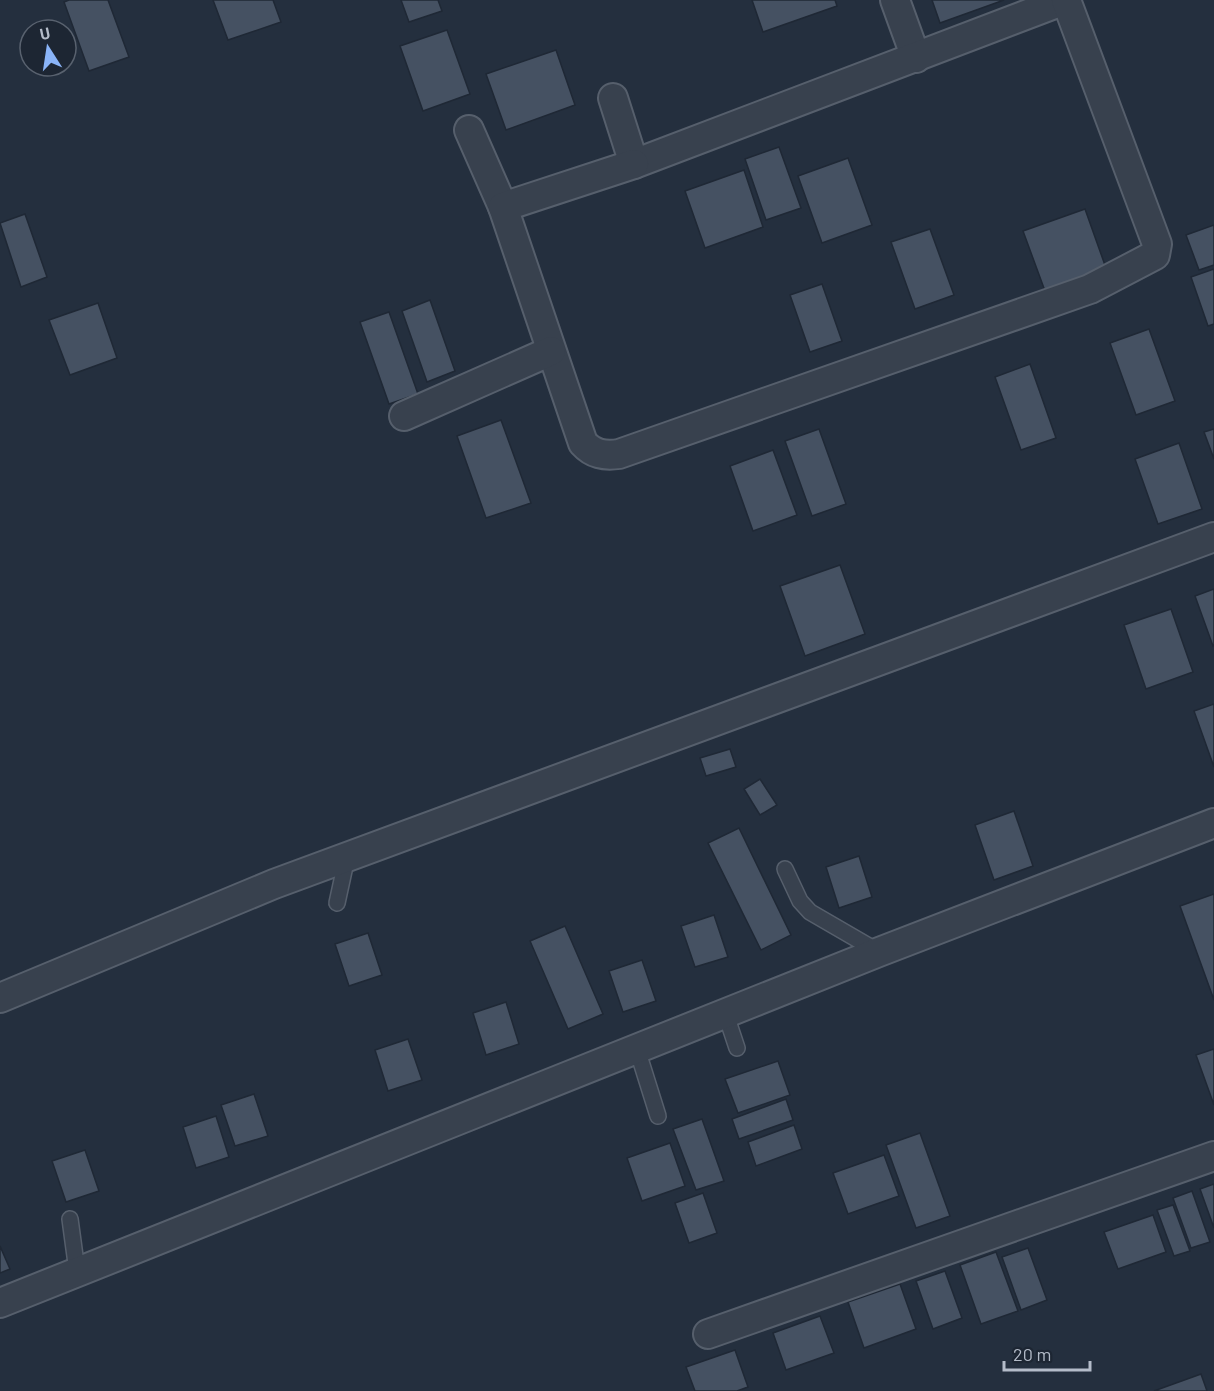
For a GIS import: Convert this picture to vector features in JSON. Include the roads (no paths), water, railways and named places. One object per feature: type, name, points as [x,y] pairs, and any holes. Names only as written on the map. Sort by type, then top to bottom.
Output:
[{"type":"street","points":[[895,0],[916,58]]},
{"type":"street","points":[[469,130],[503,207],[583,443],[598,454],[619,454],[1090,289],[1146,262],[1155,255],[1156,244],[1065,0],[634,164],[503,207]]},
{"type":"street","points":[[613,98],[634,164]]},
{"type":"street","points":[[404,416],[551,351]]},
{"type":"street","points":[[0,998],[273,884],[1214,537]]},
{"type":"street","points":[[0,1303],[879,952],[1214,823]]},
{"type":"street","points":[[708,1334],[1214,1156]]},
{"type":"lane","points":[[337,903],[347,857]]},
{"type":"lane","points":[[786,869],[800,901],[810,912],[879,952]]},
{"type":"lane","points":[[726,1015],[737,1048]]},
{"type":"lane","points":[[637,1049],[658,1116]]},
{"type":"lane","points":[[70,1219],[77,1271]]}]
